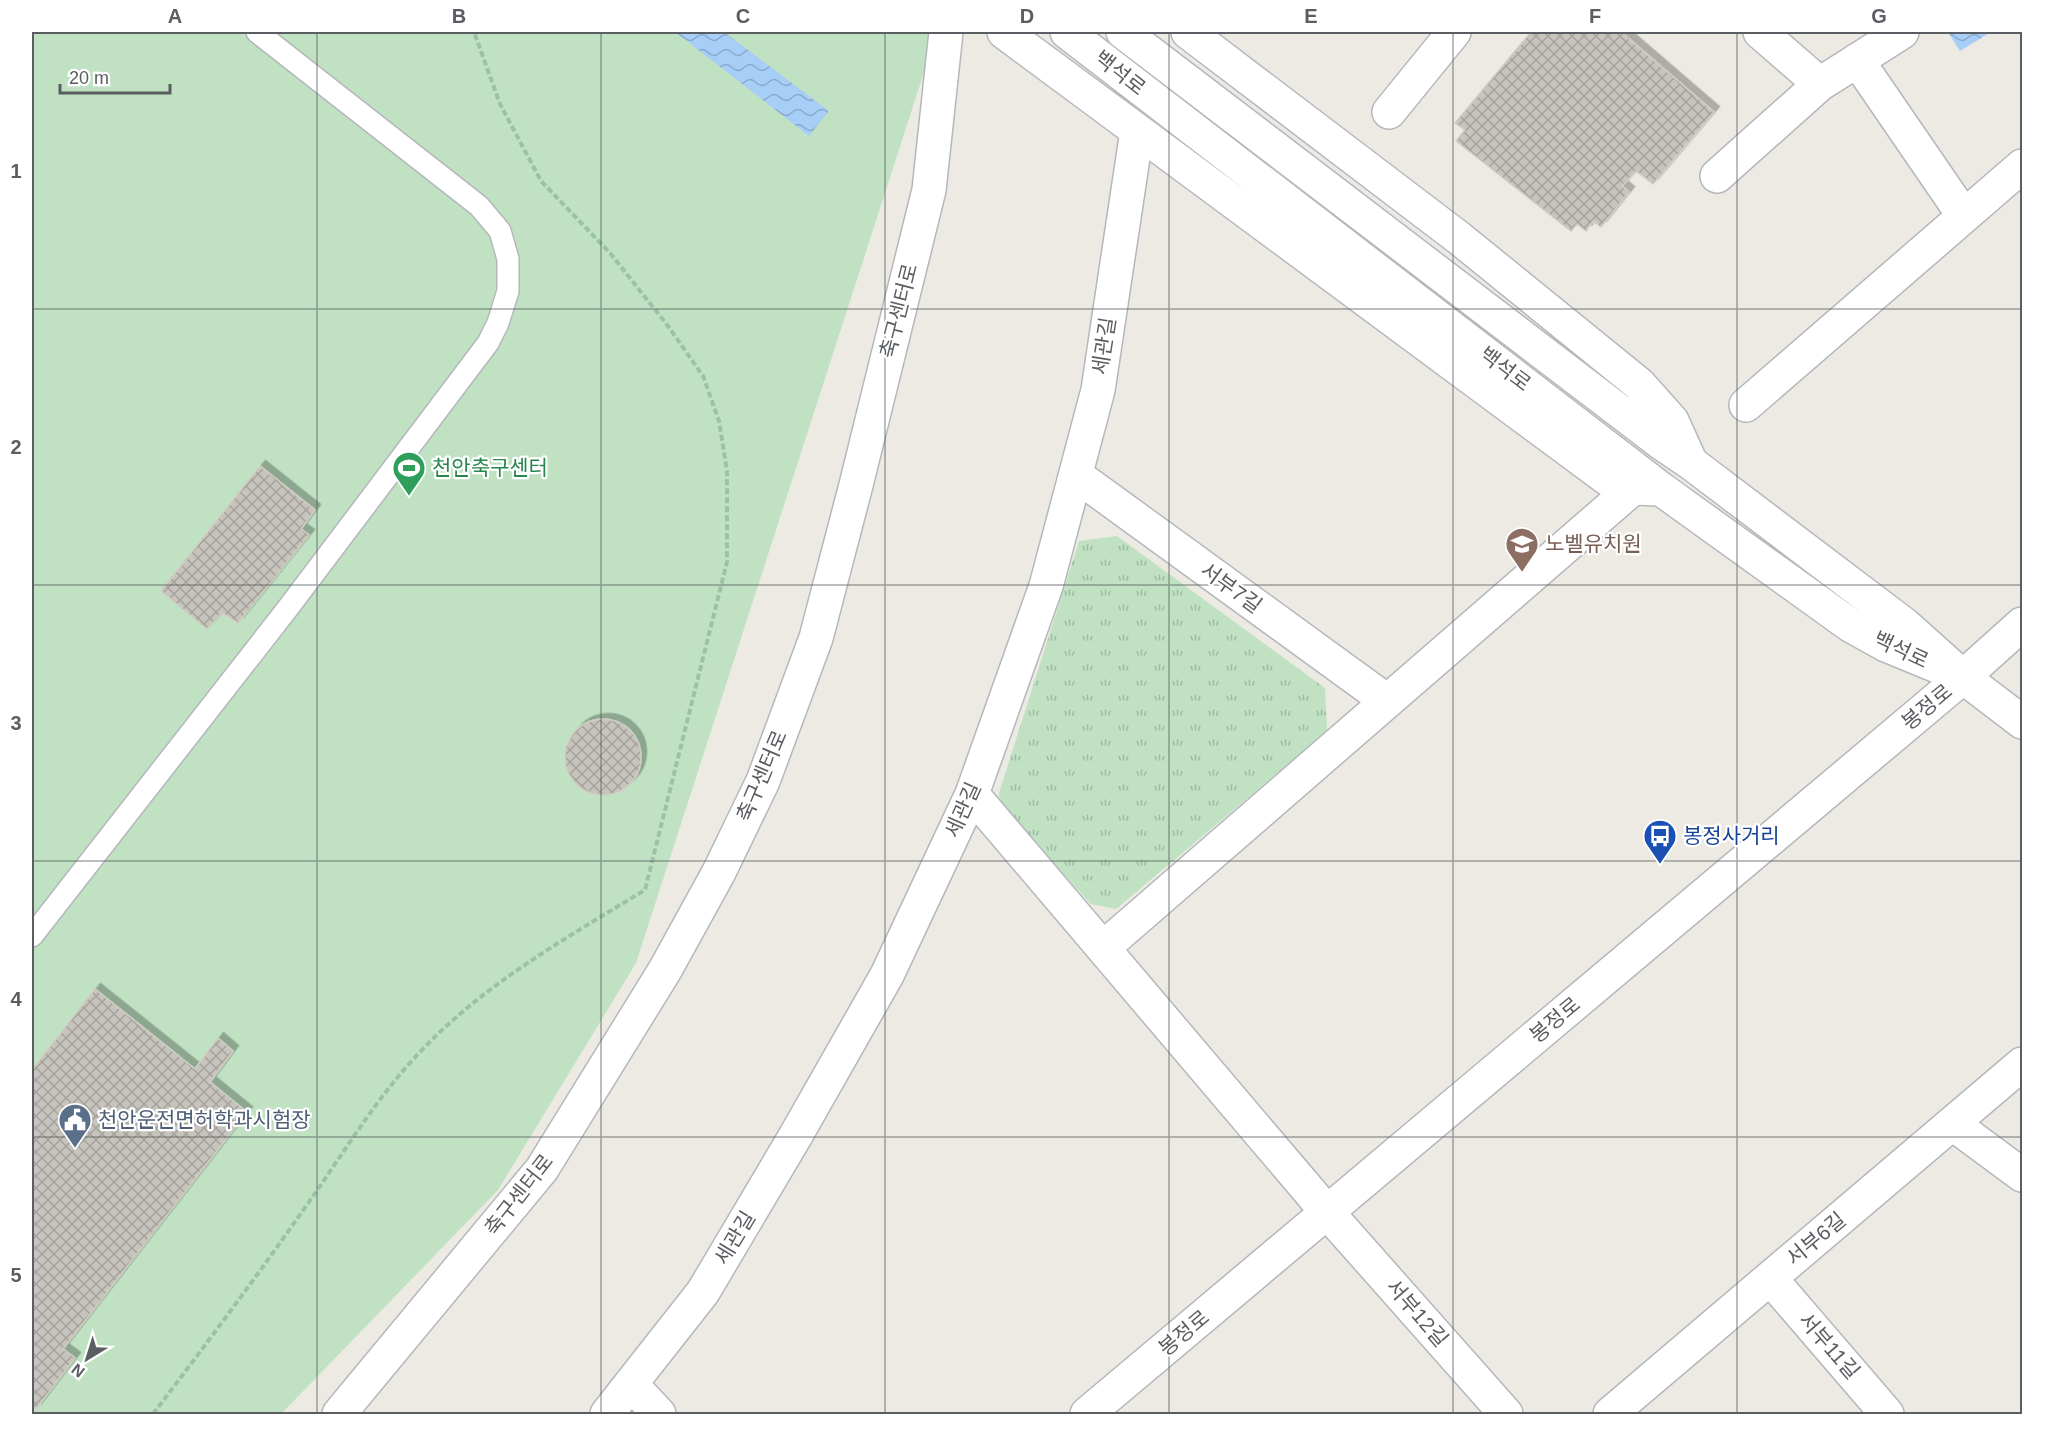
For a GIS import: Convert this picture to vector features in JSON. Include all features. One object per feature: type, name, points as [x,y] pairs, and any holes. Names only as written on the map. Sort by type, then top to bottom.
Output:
[{"type":"street","name":"축구센터로","points":[[339,1414],[542,1169],[665,970],[719,872],[763,781],[816,638],[926,201],[946,32]]},
{"type":"street","points":[[1004,32],[1612,482],[1647,489]]},
{"type":"street","name":"백석로","points":[[1066,32],[1647,489],[1850,625],[1886,645],[1963,677]]},
{"type":"street","name":"백석로","points":[[1123,32],[1660,442],[1905,625],[1963,677],[2022,722]]},
{"type":"street","points":[[1188,32],[1459,238],[1639,384],[1672,421],[1691,463]]},
{"type":"street","points":[[1389,112],[1454,32]]},
{"type":"street","points":[[1760,32],[1820,84]]},
{"type":"street","points":[[1717,176],[1820,84],[1902,32]]},
{"type":"street","points":[[1857,60],[1964,216]]},
{"type":"street","name":"세관길","points":[[607,1414],[703,1292],[796,1135],[887,975],[972,794],[1046,586],[1098,390],[1137,131]]},
{"type":"street","points":[[1746,405],[2022,166]]},
{"type":"street","name":"서부7길","points":[[1076,475],[1387,701]]},
{"type":"street","points":[[1103,948],[1387,701],[1647,489]]},
{"type":"street","name":"봉정로","points":[[1087,1414],[1963,677],[2022,624]]},
{"type":"street","name":"서부12길","points":[[972,794],[1327,1212],[1506,1414]]},
{"type":"street","name":"서부6길","points":[[1610,1414],[2022,1064]]},
{"type":"street","points":[[1953,1124],[2022,1175]]},
{"type":"street","name":"서부11길","points":[[1770,1278],[1887,1414]]},
{"type":"street","points":[[631,1384],[659,1414]]},
{"type":"lane","points":[[32,936],[288,608],[488,343],[498,323],[508,291],[507,259],[500,231],[479,206],[257,32]]},
{"type":"path","points":[[153,1414],[263,1268],[381,1097],[420,1051],[475,1001],[531,960],[645,890],[727,562],[727,471],[719,421],[703,376],[668,326],[610,254],[541,181],[500,104],[474,32]]},
{"type":"green space","name":"천안축구센터","points":[[32,32],[937,32],[636,963],[498,1190],[281,1414],[32,1414]]},
{"type":"green space","points":[[1117,536],[1325,688],[1327,731],[1116,909],[1091,904],[1000,806],[999,793],[1079,541]]},
{"type":"water","points":[[675,32],[724,32],[829,111],[809,136]]},
{"type":"water","points":[[1948,32],[1991,32],[1960,51]]},
{"type":"building","points":[[1531,32],[1621,32],[1714,112],[1653,184],[1636,171],[1622,186],[1629,192],[1601,227],[1593,221],[1586,231],[1577,224],[1571,231],[1456,141],[1465,130],[1455,123]]},
{"type":"building","points":[[260,466],[315,510],[301,529],[309,535],[238,623],[222,613],[207,629],[161,591]]},
{"type":"building","points":[[603,719],[618,722],[630,730],[638,742],[641,757],[638,772],[630,784],[618,792],[603,795],[588,792],[576,784],[568,772],[565,757],[568,742],[576,730],[588,722]]},
{"type":"building","points":[[95,989],[195,1069],[218,1038],[233,1051],[210,1082],[247,1112],[63,1349],[75,1358],[36,1409],[32,1406],[32,1070]]},
{"type":"place","name":"천안축구센터","points":[[409,497]]},
{"type":"place","name":"노벨유치원","points":[[1522,573]]},
{"type":"place","name":"봉정사거리","points":[[1660,865]]},
{"type":"place","name":"천안운전면허학과시험장","points":[[75,1149]]}]
